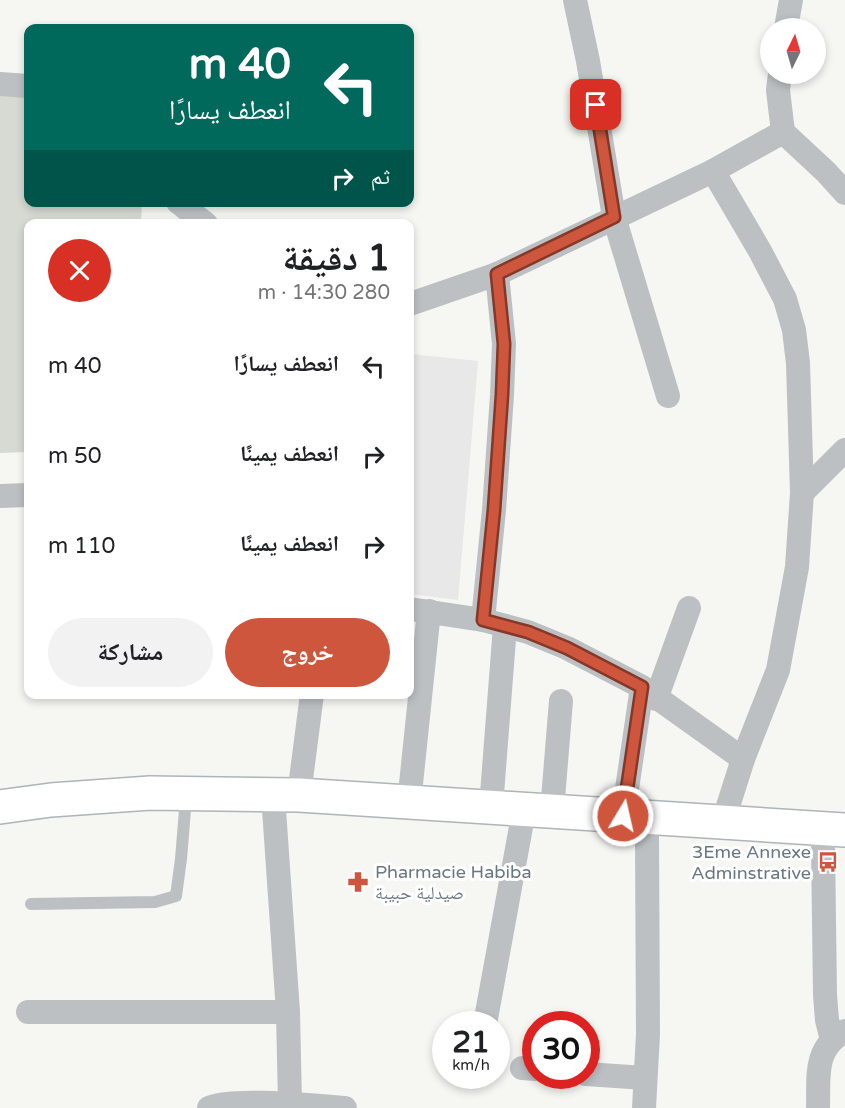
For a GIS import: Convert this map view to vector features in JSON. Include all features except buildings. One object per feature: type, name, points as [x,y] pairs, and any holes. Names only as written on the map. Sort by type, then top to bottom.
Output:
[{"type":"main road","points":[[0,807],[110,795],[199,793],[521,827],[635,826],[723,822],[837,840]]},
{"type":"main road","points":[[0,823],[97,812],[185,810],[283,802],[410,803],[552,811],[635,826],[837,840]]},
{"type":"street","points":[[575,0],[588,61],[614,217],[668,396]]},
{"type":"street","points":[[788,18],[791,0]]},
{"type":"street","points":[[0,84],[24,86]]},
{"type":"street","points":[[779,84],[783,132],[845,193]]},
{"type":"street","points":[[414,303],[497,274],[713,171],[783,132]]},
{"type":"street","points":[[713,171],[785,299],[794,330],[798,363],[801,493],[797,567],[782,637],[778,670],[743,759],[723,822]]},
{"type":"street","points":[[184,207],[200,219]]},
{"type":"street","points":[[491,807],[494,510],[504,344],[497,274]]},
{"type":"street","points":[[801,493],[845,450]]},
{"type":"street","points":[[0,496],[24,495]]},
{"type":"street","points":[[644,1108],[648,1034],[635,826],[649,693],[689,608]]},
{"type":"street","points":[[410,803],[419,610],[494,623],[528,632],[567,648],[649,693],[743,759]]},
{"type":"street","points":[[304,1106],[288,1012],[283,802],[311,699]]},
{"type":"street","points":[[552,811],[561,701]]},
{"type":"street","points":[[486,1011],[521,827]]},
{"type":"street","points":[[818,1108],[821,1058],[838,1035],[827,1020],[825,995],[837,840]]},
{"type":"street","points":[[28,1012],[288,1012]]},
{"type":"street","points":[[600,1075],[645,1078]]},
{"type":"street","points":[[209,1108],[229,1103],[345,1108]]},
{"type":"lane","points":[[31,904],[155,902],[176,896],[182,859],[185,810]]},
{"type":"shaded area","points":[[0,85],[24,88],[24,207],[142,207],[141,219],[24,219],[24,452],[0,453]]},
{"type":"shaded area","points":[[414,354],[478,361],[458,600],[414,594]]},
{"type":"place","name":"3Eme Annexe Adminstrative","points":[[828,862]]},
{"type":"place","name":"Pharmacie Habiba صيدلية حبيبة","points":[[358,882]]},
{"type":"route","points":[[596,105],[614,217],[497,274],[504,344],[502,395],[483,620],[528,632],[567,648],[642,687],[623,816]]}]
